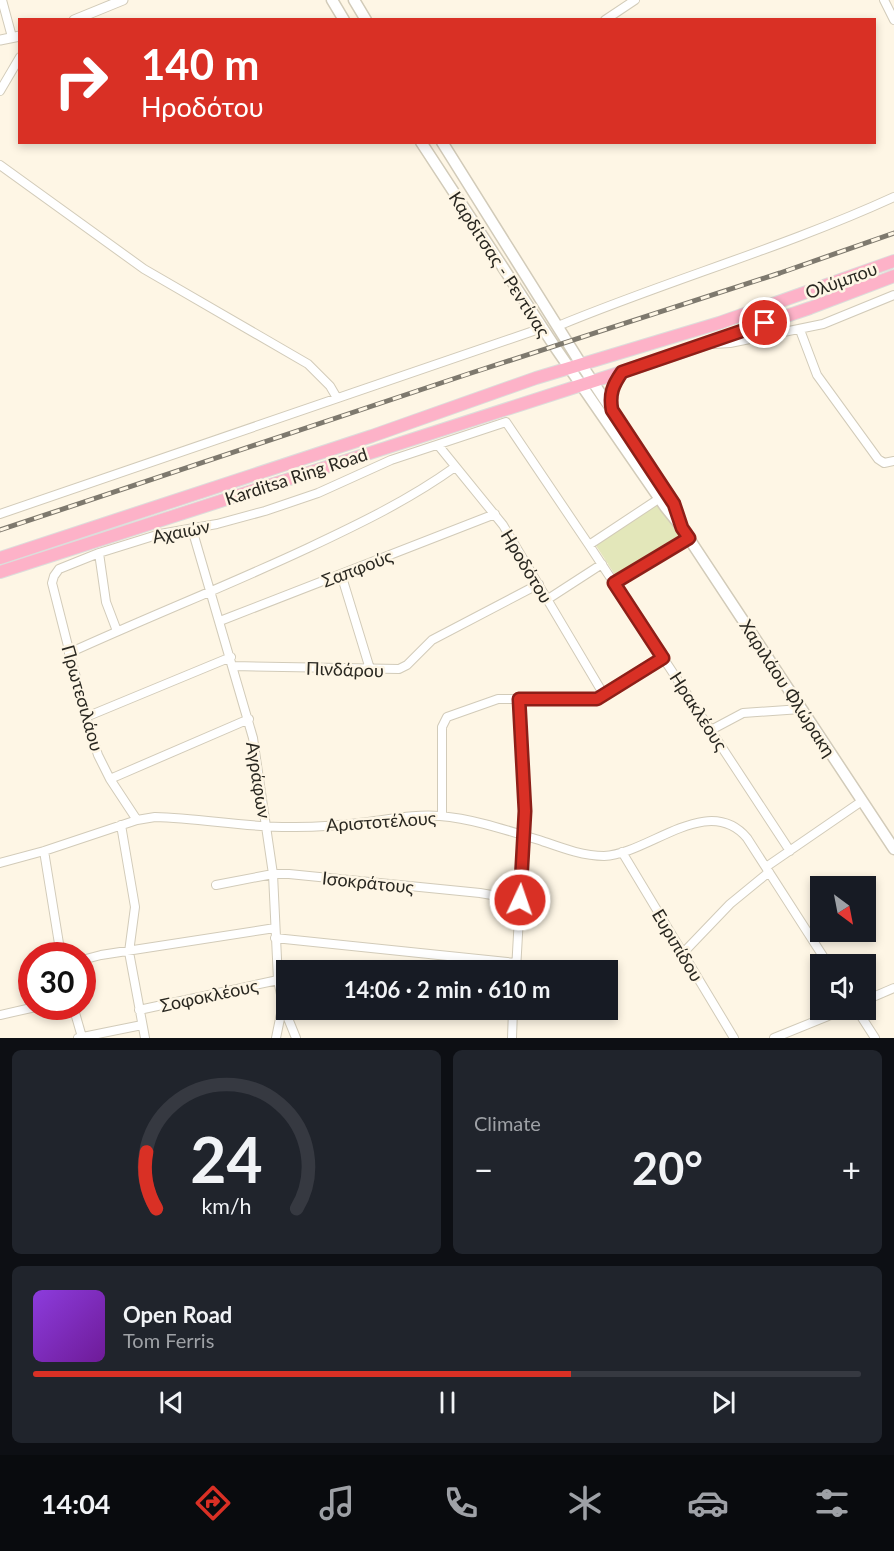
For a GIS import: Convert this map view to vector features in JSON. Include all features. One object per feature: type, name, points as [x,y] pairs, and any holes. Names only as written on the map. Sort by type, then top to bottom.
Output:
[{"type":"main road","points":[[332,0],[343,18]]},
{"type":"main road","points":[[354,0],[365,18]]},
{"type":"main road","name":"Καρδίτσας - Ρεντίνας","points":[[422,144],[542,328],[587,383]]},
{"type":"main road","name":"Καρδίτσας - Ρεντίνας","points":[[443,144],[558,326],[575,366]]},
{"type":"main road","points":[[457,199],[471,190]]},
{"type":"main road","name":"Ολύμπου","points":[[575,366],[719,323],[894,261]]},
{"type":"main road","name":"Ολύμπου","points":[[587,383],[810,308],[894,276]]},
{"type":"main road","name":"Karditsa Ring Road","points":[[0,558],[372,436],[575,366]]},
{"type":"main road","points":[[612,410],[610,401],[612,390],[622,372]]},
{"type":"main road","name":"Karditsa Ring Road","points":[[0,572],[587,383]]},
{"type":"main road","name":"Χαριλάου Φλώρακη","points":[[587,383],[612,410],[674,504],[682,528]]},
{"type":"main road","name":"Χαριλάου Φλώρακη","points":[[587,383],[660,498],[689,538],[894,849]]},
{"type":"street","points":[[0,40],[16,37],[2,0]]},
{"type":"street","points":[[79,18],[123,0]]},
{"type":"street","points":[[608,18],[635,0]]},
{"type":"street","points":[[884,0],[894,20]]},
{"type":"street","points":[[0,91],[18,60]]},
{"type":"street","points":[[0,165],[135,263],[308,364],[330,386],[337,398]]},
{"type":"street","points":[[558,326],[619,301],[828,226],[894,197]]},
{"type":"street","points":[[697,345],[730,343],[800,330],[823,324],[894,295]]},
{"type":"street","points":[[0,514],[542,328]]},
{"type":"street","points":[[800,330],[817,375],[878,459],[884,463],[894,461]]},
{"type":"street","name":"Αχαιών","points":[[59,569],[99,553],[160,534],[217,524],[285,505],[391,460],[506,422]]},
{"type":"street","name":"Ηρακλέους","points":[[506,422],[790,850]]},
{"type":"street","name":"Ηροδότου","points":[[438,446],[495,514],[604,695]]},
{"type":"street","points":[[69,653],[322,542],[419,492],[455,467]]},
{"type":"street","points":[[589,545],[660,498]]},
{"type":"street","name":"Σαπφούς","points":[[220,621],[495,514]]},
{"type":"street","name":"Αγράφων","points":[[192,529],[249,719],[273,874],[277,960]]},
{"type":"street","points":[[614,583],[689,538]]},
{"type":"street","points":[[99,553],[106,602],[117,631]]},
{"type":"street","points":[[548,599],[602,564]]},
{"type":"street","name":"Πρωτεσιλάου","points":[[59,569],[52,583],[86,717],[98,755],[137,820]]},
{"type":"street","points":[[341,574],[370,669]]},
{"type":"street","name":"Πινδάρου","points":[[233,666],[391,671],[402,668],[432,640],[539,584]]},
{"type":"street","points":[[86,717],[231,657]]},
{"type":"street","points":[[442,816],[442,722],[449,715],[491,700],[597,699],[663,658]]},
{"type":"street","points":[[516,960],[525,802],[519,699]]},
{"type":"street","points":[[711,730],[743,713],[801,709]]},
{"type":"street","points":[[111,779],[249,719]]},
{"type":"street","points":[[683,953],[730,904],[790,850],[862,801]]},
{"type":"street","name":"Αριστοτέλους","points":[[0,863],[137,820],[155,817],[307,827],[358,824],[406,817],[442,816],[476,822],[591,855],[622,852],[696,823],[719,822],[735,827],[745,835],[822,954]]},
{"type":"street","points":[[121,825],[135,907],[129,952],[145,1038]]},
{"type":"street","points":[[44,851],[59,942]]},
{"type":"street","name":"Ευριπίδου","points":[[622,852],[734,1038]]},
{"type":"street","name":"Ισοκράτους","points":[[216,885],[273,874],[480,893],[520,900]]},
{"type":"street","points":[[96,956],[274,928]]},
{"type":"street","points":[[275,938],[458,960]]},
{"type":"street","name":"Σοφοκλέους","points":[[139,1010],[276,980]]},
{"type":"street","points":[[876,996],[894,988]]},
{"type":"street","points":[[0,1015],[18,1011]]},
{"type":"street","points":[[76,1020],[80,1038],[142,1025]]},
{"type":"street","name":"Αγράφων","points":[[276,1038],[280,1020]]},
{"type":"street","points":[[289,1020],[296,1038]]},
{"type":"street","points":[[512,1038],[513,1020]]},
{"type":"street","points":[[774,1038],[790,1035],[822,1020]]},
{"type":"street","points":[[863,1020],[875,1038]]},
{"type":"green space","points":[[658,504],[681,539],[617,578],[595,544]]},
{"type":"railway","points":[[0,530],[780,273],[894,233]]},
{"type":"route","points":[[520,900],[525,811],[519,699],[597,699],[663,658],[614,583],[689,538],[682,528],[674,504],[612,410],[610,401],[615,382],[622,372],[765,323]]}]
